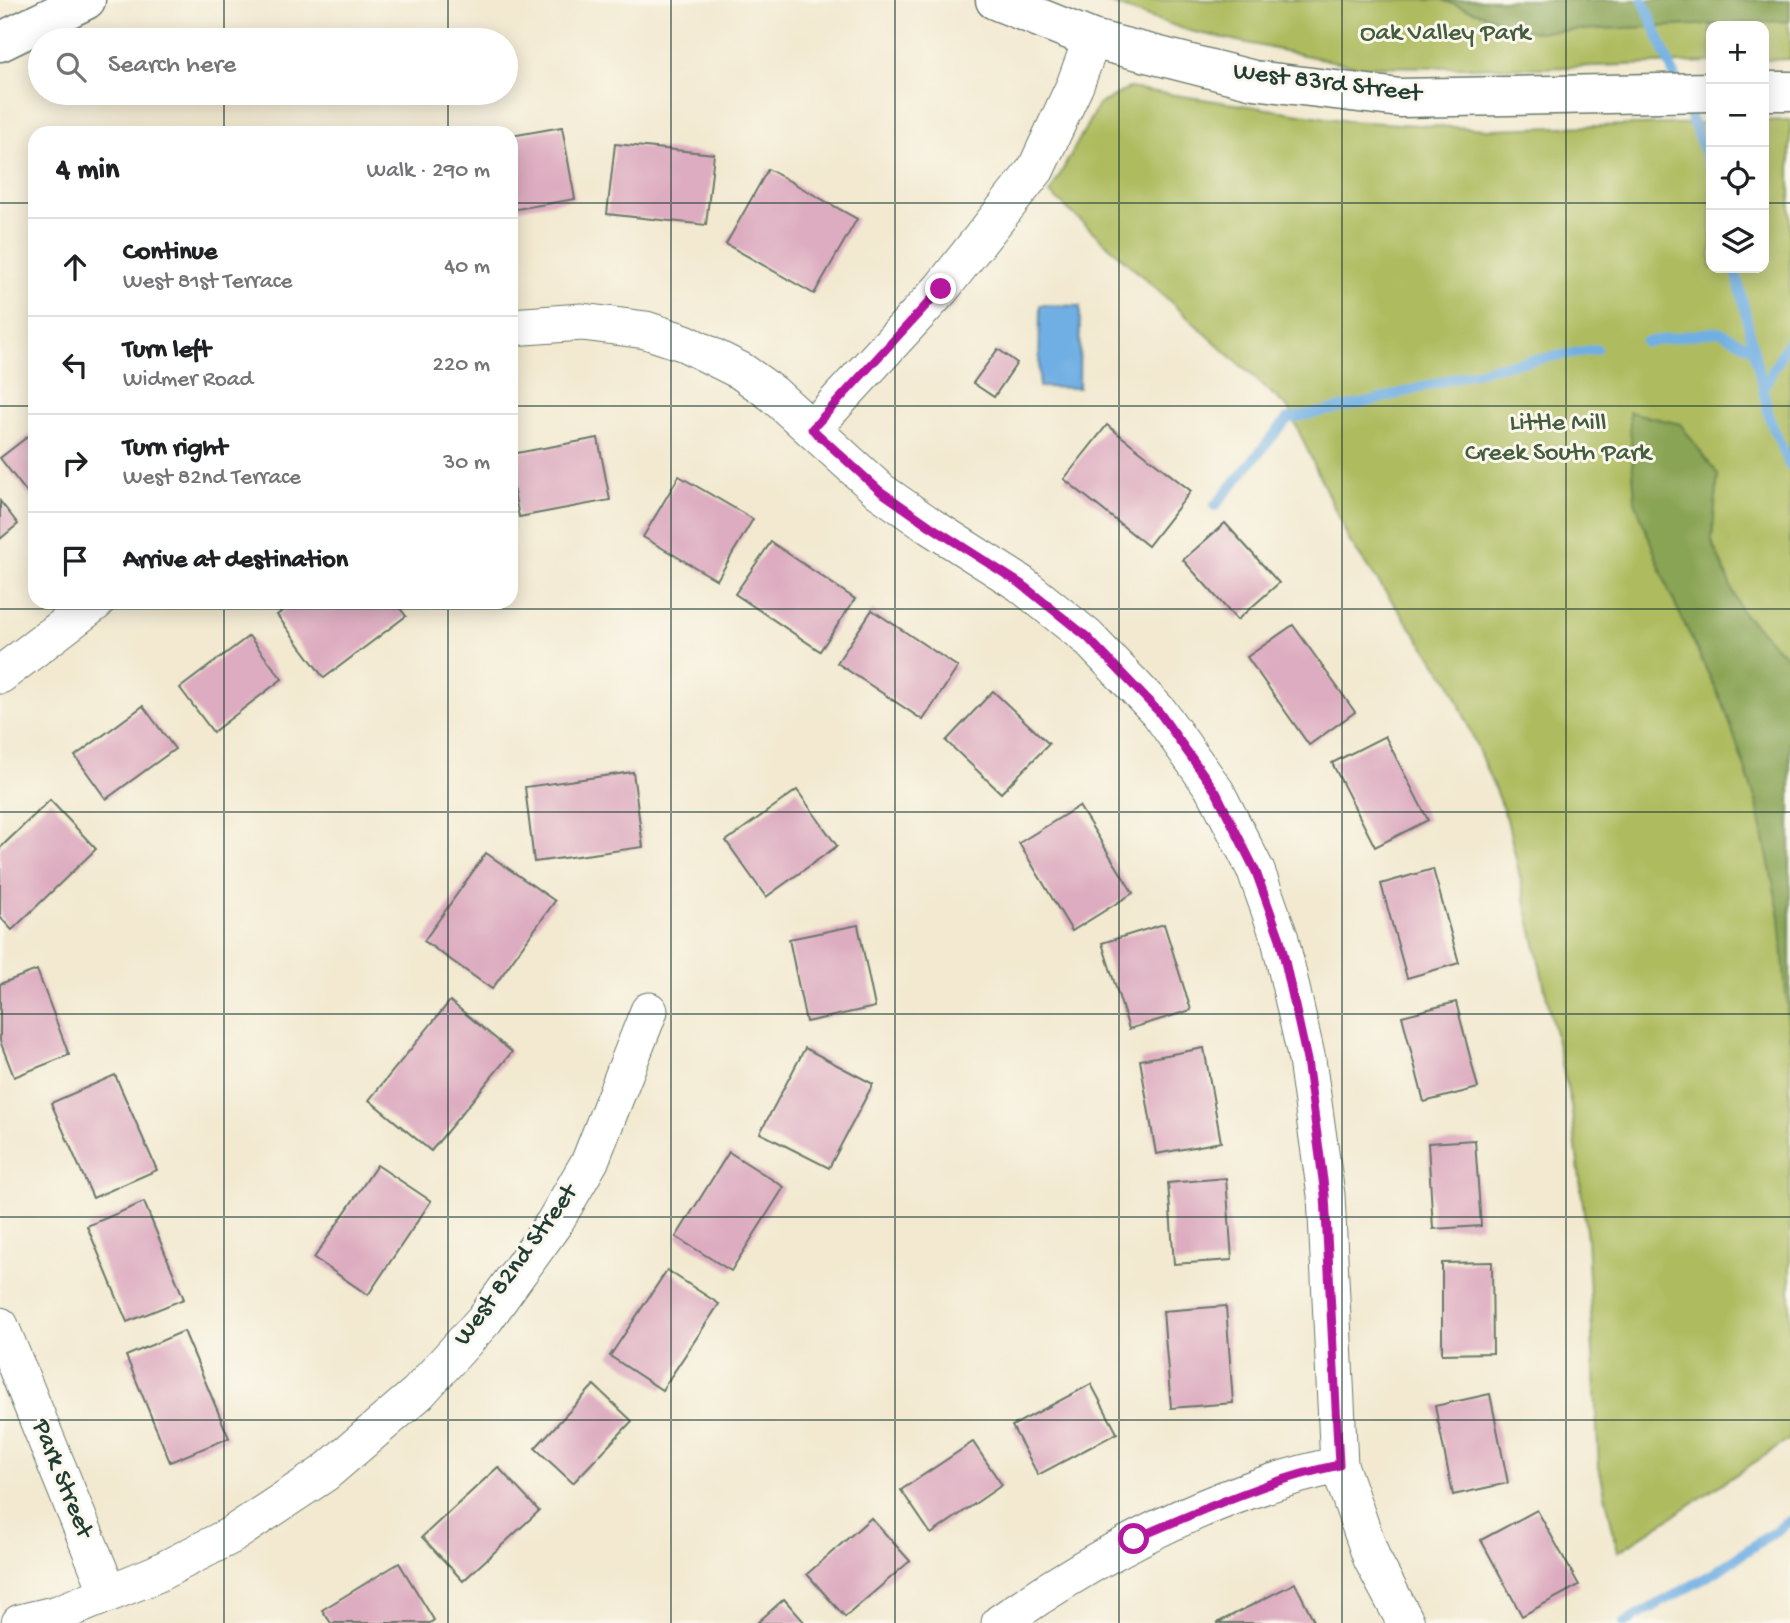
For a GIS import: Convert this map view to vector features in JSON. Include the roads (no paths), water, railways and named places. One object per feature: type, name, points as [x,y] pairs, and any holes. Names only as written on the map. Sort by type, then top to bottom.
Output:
[{"type":"street","points":[[29,28],[86,0]]},
{"type":"street","name":"West 83rd Street","points":[[995,0],[1091,39],[1268,82],[1400,98],[1706,92]]},
{"type":"street","points":[[0,42],[28,28]]},
{"type":"street","points":[[812,429],[941,289],[1035,169],[1075,85],[1091,39]]},
{"type":"street","points":[[1769,91],[1790,91]]},
{"type":"street","points":[[518,327],[582,322],[646,330],[685,343],[741,371],[772,393],[880,491],[1021,584],[1087,637],[1159,712],[1216,792],[1256,872],[1280,939],[1307,1060],[1325,1195],[1339,1465],[1372,1559],[1406,1623]]},
{"type":"street","points":[[0,676],[87,609]]},
{"type":"street","name":"West 82nd Street","points":[[20,1623],[58,1614],[156,1574],[230,1536],[326,1473],[418,1393],[485,1319],[554,1223],[590,1161],[649,1011]]},
{"type":"street","name":"Park Street","points":[[0,1326],[108,1592]]},
{"type":"street","points":[[1000,1623],[1054,1585],[1134,1539],[1234,1496],[1298,1474],[1339,1465]]},
{"type":"water","points":[[1040,305],[1080,306],[1079,388],[1039,387]]},
{"type":"waterway","points":[[1643,0],[1678,85]]},
{"type":"waterway","points":[[1684,100],[1706,156]]},
{"type":"waterway","points":[[1736,273],[1770,420],[1790,466]]},
{"type":"waterway","points":[[1645,342],[1719,331],[1753,349]]},
{"type":"waterway","points":[[1763,389],[1790,338]]},
{"type":"waterway","points":[[1215,506],[1287,419],[1369,402],[1494,367],[1597,349]]},
{"type":"waterway","points":[[1624,1623],[1714,1573],[1790,1521]]},
{"type":"park label","name":"Oak Valley Park","points":[[1445,34]]},
{"type":"park label","name":"Little Mill Creek South Park","points":[[1558,439]]}]
